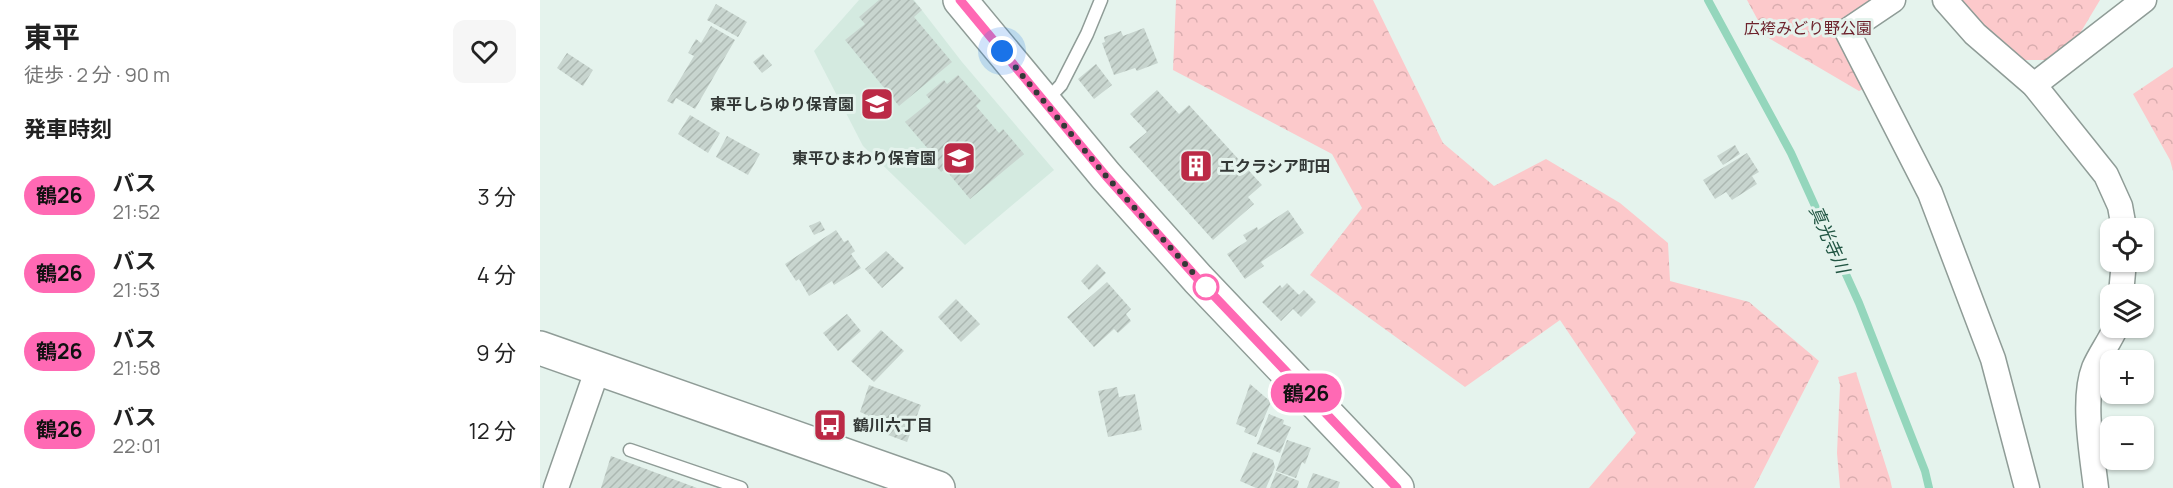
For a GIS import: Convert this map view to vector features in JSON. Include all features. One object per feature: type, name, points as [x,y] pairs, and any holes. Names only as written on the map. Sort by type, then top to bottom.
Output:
[{"type":"main road","points":[[960,0],[1106,176],[1198,279],[1397,488]]},
{"type":"main road","points":[[540,348],[938,488]]},
{"type":"street","points":[[1893,0],[1847,31],[1930,193],[1993,358],[2027,488]]},
{"type":"street","points":[[1945,0],[1975,34],[2034,86],[2106,175],[2120,207],[2122,218]]},
{"type":"street","points":[[2034,86],[2144,0]]},
{"type":"street","points":[[2096,488],[2088,389],[2095,367],[2111,338]]},
{"type":"street","points":[[556,488],[597,368]]},
{"type":"lane","points":[[1044,103],[1061,85],[1087,34],[1101,0]]},
{"type":"lane","points":[[630,450],[741,488]]},
{"type":"shaded area","points":[[859,0],[914,0],[962,62],[1054,170],[965,245],[863,146],[814,51]]},
{"type":"green space","points":[[1176,0],[1373,0],[1443,143],[1494,186],[1546,159],[1620,203],[1668,243],[1670,281],[1749,302],[1819,361],[1754,488],[1589,488],[1636,433],[1560,320],[1465,387],[1310,275],[1362,208],[1332,154],[1173,70]]},
{"type":"green space","name":"広袴みどり野公園","points":[[1747,0],[1872,0],[1836,27],[1868,87],[1859,91],[1767,37]]},
{"type":"green space","points":[[1943,0],[2100,0],[2064,60],[2017,60]]},
{"type":"green space","points":[[2173,67],[2173,171],[2170,160],[2133,94]]},
{"type":"green space","points":[[1856,372],[1892,488],[1840,488],[1837,453],[1840,385],[1838,377]]},
{"type":"building","points":[[879,0],[913,0],[922,10],[914,17],[952,62],[899,106],[845,40],[865,24],[859,17]]},
{"type":"building","points":[[716,4],[747,22],[738,37],[707,20]]},
{"type":"building","points":[[711,26],[735,40],[695,109],[676,98],[673,104],[667,101],[694,56],[688,53],[696,39],[701,43]]},
{"type":"building","points":[[1144,28],[1158,63],[1137,71],[1135,68],[1114,75],[1102,43],[1105,42],[1104,37],[1121,31],[1123,36]]},
{"type":"building","points":[[567,53],[593,70],[583,86],[557,68]]},
{"type":"building","points":[[763,54],[772,65],[762,73],[753,62]]},
{"type":"building","points":[[1096,64],[1112,85],[1094,99],[1078,79]]},
{"type":"building","points":[[958,75],[981,101],[976,106],[999,133],[1003,129],[1024,154],[970,199],[945,169],[941,172],[925,153],[929,150],[905,122],[931,101],[926,95],[944,80],[947,84]]},
{"type":"building","name":"エクラシア町田","points":[[1157,90],[1179,114],[1189,105],[1262,185],[1248,197],[1254,204],[1213,240],[1129,147],[1147,132],[1130,114]]},
{"type":"building","points":[[690,115],[720,133],[708,153],[678,134]]},
{"type":"building","points":[[727,136],[760,154],[748,175],[716,157]]},
{"type":"building","points":[[1735,145],[1740,154],[1723,165],[1717,156]]},
{"type":"building","points":[[1747,153],[1759,172],[1752,176],[1757,184],[1732,200],[1726,192],[1715,199],[1703,180]]},
{"type":"building","points":[[1288,210],[1304,233],[1261,262],[1264,266],[1245,279],[1227,254],[1247,241],[1243,235],[1257,227],[1258,230]]},
{"type":"building","points":[[820,221],[825,230],[814,235],[809,226]]},
{"type":"building","points":[[836,230],[844,242],[848,240],[855,251],[851,254],[861,268],[834,285],[832,281],[809,296],[799,279],[796,281],[785,264]]},
{"type":"building","points":[[886,251],[904,268],[882,288],[865,269]]},
{"type":"building","points":[[1097,264],[1106,273],[1089,290],[1081,281]]},
{"type":"building","points":[[1107,282],[1131,309],[1126,314],[1131,321],[1118,333],[1114,329],[1094,347],[1067,317]]},
{"type":"building","points":[[1287,283],[1299,295],[1304,290],[1316,302],[1301,317],[1293,309],[1281,321],[1262,302],[1280,285],[1282,288]]},
{"type":"building","points":[[956,299],[980,324],[961,342],[938,317]]},
{"type":"building","points":[[847,314],[861,331],[838,351],[823,333]]},
{"type":"building","points":[[881,330],[904,351],[874,382],[851,361]]},
{"type":"building","points":[[1250,384],[1271,402],[1256,437],[1244,432],[1246,428],[1236,424]]},
{"type":"building","points":[[869,385],[921,405],[907,442],[861,425],[865,414],[860,412]]},
{"type":"building","points":[[1117,387],[1119,397],[1135,394],[1142,430],[1108,437],[1098,391]]},
{"type":"building","points":[[1269,414],[1284,420],[1283,424],[1291,427],[1280,453],[1257,444]]},
{"type":"building","points":[[1287,440],[1311,448],[1296,478],[1276,471]]},
{"type":"building","points":[[1253,452],[1273,460],[1275,467],[1266,488],[1256,488],[1240,481]]},
{"type":"building","points":[[611,456],[697,488],[601,488]]},
{"type":"building","points":[[1276,472],[1299,481],[1297,488],[1270,488]]},
{"type":"building","points":[[1313,473],[1340,482],[1338,488],[1307,488]]},
{"type":"waterway","name":"真光寺川","points":[[1708,0],[1791,153],[1859,303],[1925,471],[1929,488]]},
{"type":"bus line","name":"鶴26","points":[[960,0],[1106,176],[1198,279],[1397,488]]},
{"type":"place","name":"東平しらゆり保育園","points":[[877,104]]},
{"type":"place","name":"東平ひまわり保育園","points":[[959,158]]},
{"type":"place","name":"エクラシア町田","points":[[1196,166]]},
{"type":"place","name":"鶴川六丁目","points":[[830,425]]},
{"type":"route","points":[[1002,51],[1074,139],[1213,295],[1206,287]]}]
